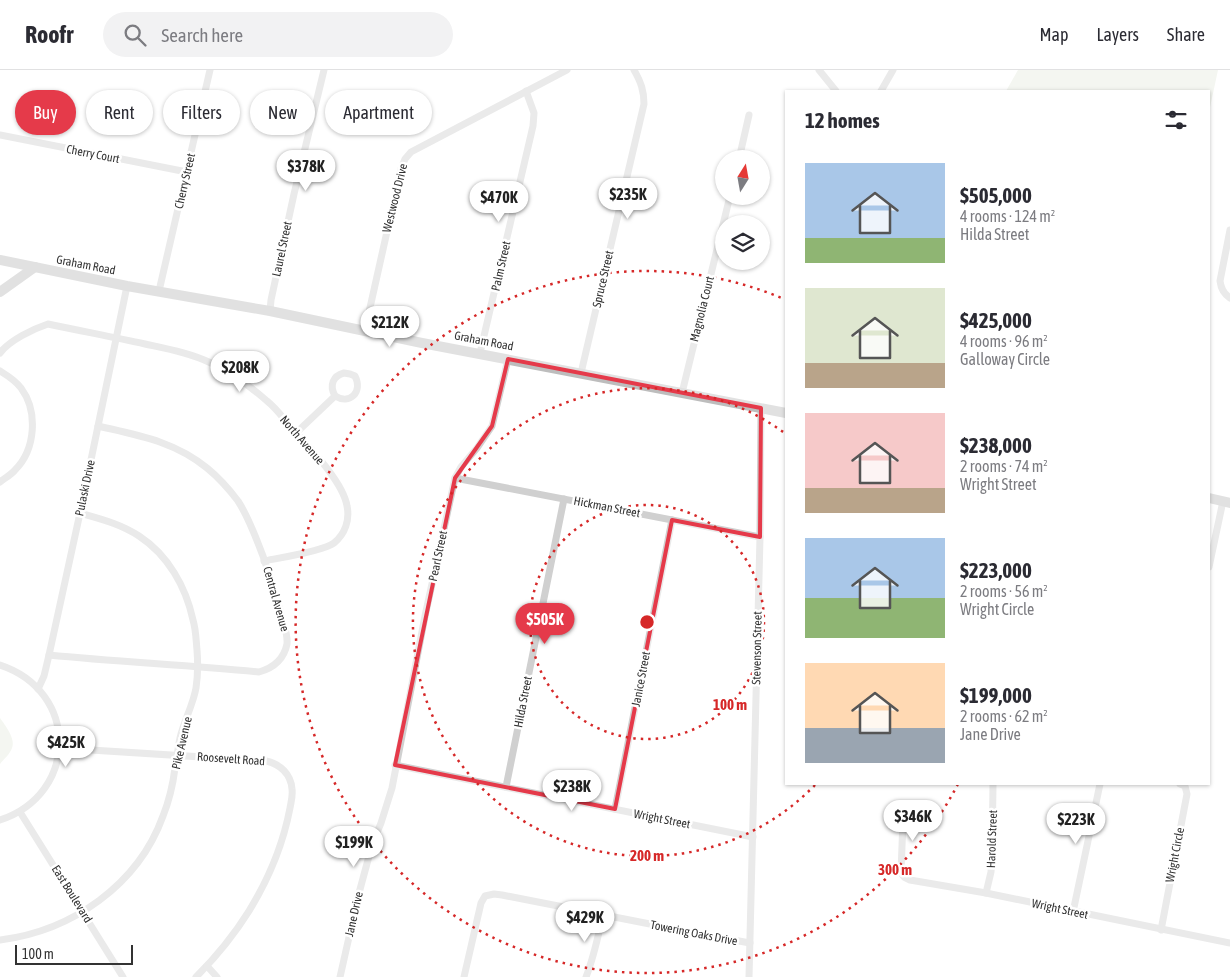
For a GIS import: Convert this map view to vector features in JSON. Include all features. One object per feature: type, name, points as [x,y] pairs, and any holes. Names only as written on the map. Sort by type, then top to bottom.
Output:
[{"type":"main road","name":"Graham Road","points":[[0,260],[127,286],[270,311],[422,343],[682,393],[762,408],[785,410]]},
{"type":"main road","points":[[0,292],[35,267]]},
{"type":"main road","points":[[1210,498],[1227,502]]},
{"type":"street","name":"Cherry Street","points":[[160,291],[210,70]]},
{"type":"street","name":"Laurel Street","points":[[270,311],[294,194],[324,70]]},
{"type":"street","name":"Westwood Drive","points":[[365,330],[404,159],[411,152],[567,70]]},
{"type":"street","name":"Spruce Street","points":[[581,373],[644,104],[641,83],[634,70]]},
{"type":"street","points":[[818,70],[835,90]]},
{"type":"street","points":[[882,90],[893,70]]},
{"type":"street","name":"Palm Street","points":[[480,354],[533,126],[534,113],[526,91]]},
{"type":"street","points":[[741,150],[749,115]]},
{"type":"street","name":"Cherry Court","points":[[0,135],[187,172]]},
{"type":"street","name":"Magnolia Court","points":[[682,393],[728,205]]},
{"type":"street","points":[[1230,230],[1220,281],[1222,289],[1230,298]]},
{"type":"street","name":"Pulaski Drive","points":[[38,689],[44,676],[49,655],[127,286]]},
{"type":"street","name":"North Avenue","points":[[0,352],[16,340],[48,324],[192,355],[223,369],[269,402],[319,458],[344,495],[348,515],[347,524],[341,536],[329,547],[264,561]]},
{"type":"street","name":"Pearl Street","points":[[396,765],[425,616],[455,478],[461,466],[492,426],[508,359]]},
{"type":"street","points":[[0,371],[12,378],[26,396],[32,414],[33,425],[32,437],[24,457],[15,471],[0,482]]},
{"type":"street","points":[[296,433],[335,396]]},
{"type":"street","name":"Stevenson Street","points":[[749,977],[762,408]]},
{"type":"street","name":"Central Avenue","points":[[49,655],[259,672],[267,670],[280,659],[285,652],[287,644],[287,635],[280,607],[256,538],[238,502],[227,487],[192,456],[165,443],[98,426]]},
{"type":"street","name":"Hickman Street","points":[[455,478],[760,537]]},
{"type":"street","name":"Hilda Street","points":[[506,787],[564,499]]},
{"type":"street","points":[[1210,563],[1227,502]]},
{"type":"street","name":"Pike Avenue","points":[[0,940],[13,939],[35,933],[64,922],[83,912],[107,895],[122,881],[140,859],[152,841],[164,815],[171,792],[180,738],[196,689],[198,666],[195,632],[189,604],[182,587],[168,563],[149,543],[126,528],[80,513]]},
{"type":"street","name":"Janice Street","points":[[615,809],[672,520]]},
{"type":"street","points":[[0,665],[28,679],[47,700],[57,725],[59,748],[57,762],[45,789],[20,812],[0,820]]},
{"type":"street","name":"Roosevelt Road","points":[[59,748],[271,762],[283,769],[290,780],[292,788],[288,817],[274,863],[263,887],[232,936],[196,977]]},
{"type":"street","name":"Wright Street","points":[[396,765],[753,837]]},
{"type":"street","name":"Jane Drive","points":[[340,977],[359,893],[372,845],[392,788],[396,765]]},
{"type":"street","name":"Harold Street","points":[[986,893],[991,865],[994,785]]},
{"type":"street","points":[[1073,912],[1100,785]]},
{"type":"street","name":"Wright Circle","points":[[1161,930],[1188,794],[1185,786],[1182,785]]},
{"type":"street","name":"East Boulevard","points":[[20,812],[123,977]]},
{"type":"street","name":"Wright Street","points":[[903,819],[902,873],[904,877],[910,880],[986,893],[1230,943]]},
{"type":"street","name":"Towering Oaks Drive","points":[[464,977],[481,903],[485,896],[494,894],[739,942],[750,942]]},
{"type":"street","points":[[586,977],[603,915]]},
{"type":"street","points":[[207,966],[217,977]]},
{"type":"highlighted area","points":[[508,359],[761,408],[760,537],[672,520],[615,809],[395,765],[455,478],[492,426]]},
{"type":"shaded area","points":[[1018,70],[1218,70],[1210,107],[1210,90],[1007,90]]},
{"type":"shaded area","points":[[0,718],[9,732],[13,744],[10,752],[0,764]]}]
